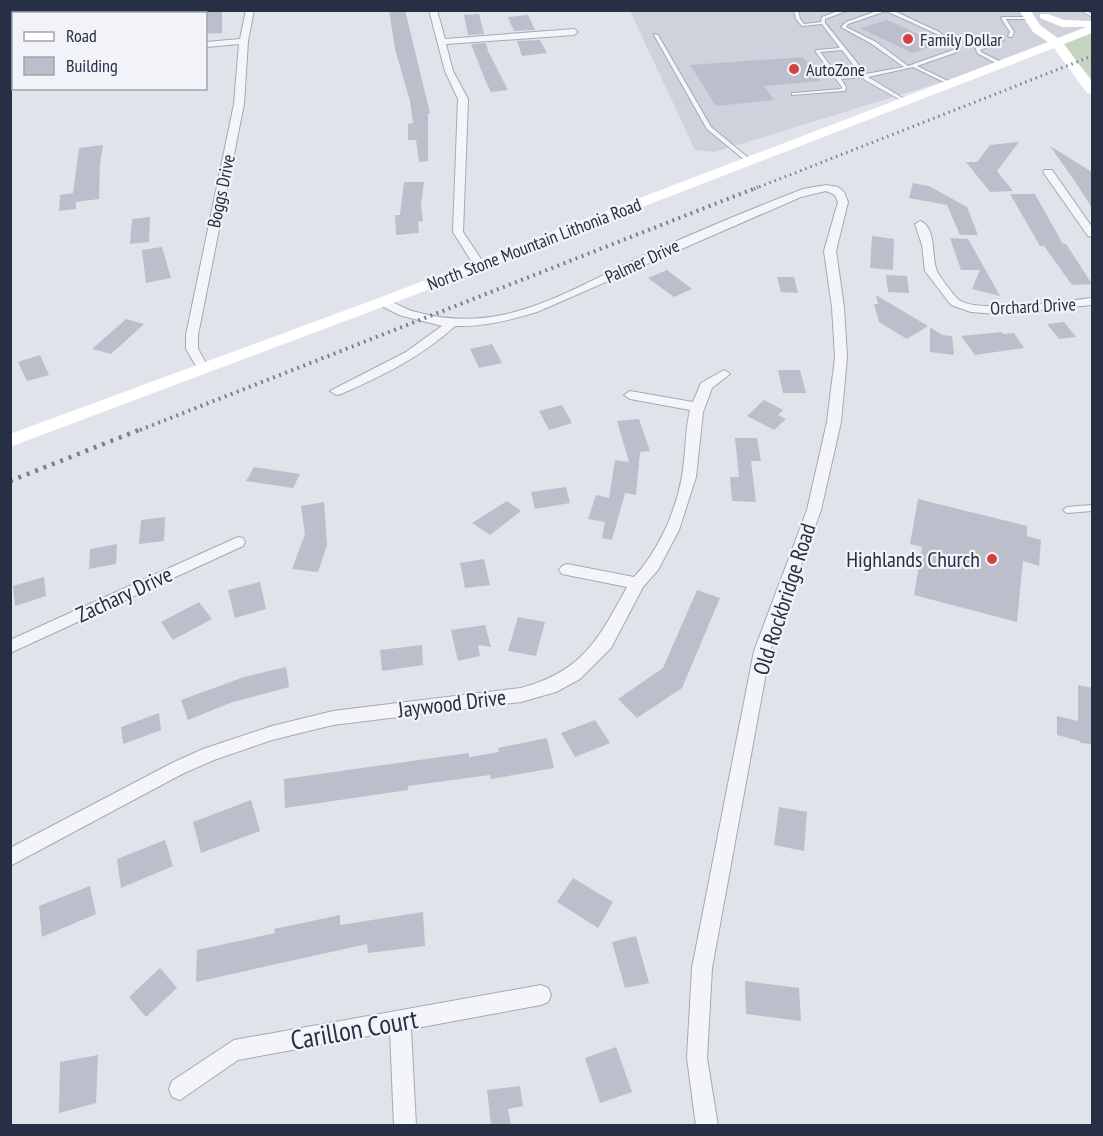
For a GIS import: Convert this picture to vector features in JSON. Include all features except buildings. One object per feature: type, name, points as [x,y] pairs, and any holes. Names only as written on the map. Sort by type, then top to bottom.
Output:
[{"type":"main road","points":[[1092,24],[1062,23],[1034,14],[1037,29],[1056,42],[1092,90]]},
{"type":"main road","name":"North Stone Mountain Lithonia Road","points":[[10,441],[382,302],[1092,29]]},
{"type":"street","name":"Boggs Drive","points":[[203,368],[192,350],[192,335],[239,105],[244,40],[250,10]]},
{"type":"street","points":[[433,10],[449,71],[463,99],[458,232],[479,265]]},
{"type":"street","points":[[441,42],[574,32]]},
{"type":"street","points":[[207,44],[244,40]]},
{"type":"street","points":[[1048,172],[1092,234]]},
{"type":"street","name":"Palmer Drive","points":[[382,302],[391,308],[424,319],[451,324],[495,320],[519,314],[568,296],[661,252],[796,195],[830,188]]},
{"type":"street","name":"Old Rockbridge Road","points":[[707,1125],[697,1058],[702,968],[762,651],[814,510],[834,422],[841,357],[838,307],[830,251],[843,202],[842,194],[830,188]]},
{"type":"street","name":"Orchard Drive","points":[[920,224],[928,245],[931,271],[955,303],[971,308],[997,310],[1092,302]]},
{"type":"street","points":[[336,391],[391,369],[432,342],[451,324]]},
{"type":"street","name":"Jaywood Drive","points":[[10,858],[178,768],[209,754],[272,733],[333,718],[520,695],[550,687],[574,674],[605,643],[637,583],[653,566],[680,512],[689,477],[698,407],[706,386],[724,374]]},
{"type":"street","points":[[630,395],[698,407]]},
{"type":"street","name":"Zachary Drive","points":[[10,647],[238,542]]},
{"type":"street","points":[[567,570],[637,583]]},
{"type":"street","name":"Carillon Court","points":[[180,1089],[234,1050],[541,995]]},
{"type":"street","points":[[400,1021],[405,1125]]},
{"type":"lane","points":[[796,10],[798,19],[803,25],[823,23]]},
{"type":"lane","points":[[847,10],[823,18],[823,23],[865,76],[874,84],[904,101]]},
{"type":"lane","points":[[838,78],[865,76],[914,66],[955,51],[956,46],[938,33],[887,10],[847,23],[843,27],[874,43],[907,67]]},
{"type":"lane","points":[[1082,10],[1092,16]]},
{"type":"lane","points":[[1010,36],[1012,32],[1003,18],[1034,14]]},
{"type":"lane","points":[[656,35],[709,128],[749,161]]},
{"type":"lane","points":[[1001,64],[979,53],[978,49],[1002,40]]},
{"type":"lane","points":[[794,94],[843,90],[844,87],[838,78],[817,51],[843,49]]},
{"type":"lane","points":[[914,66],[950,83]]},
{"type":"lane","points":[[1067,510],[1092,508]]},
{"type":"shaded area","points":[[1092,10],[1092,33],[1062,45],[715,152],[695,150],[630,11]]},
{"type":"green space","points":[[1092,33],[1092,79],[1062,45]]},
{"type":"railway","points":[[754,189],[1092,56]]},
{"type":"railway","points":[[140,430],[758,187]]},
{"type":"railway","points":[[10,481],[144,428]]},
{"type":"place","name":"Family Dollar","points":[[908,39]]},
{"type":"place","name":"AutoZone","points":[[794,69]]},
{"type":"place","name":"Highlands Church","points":[[992,559]]}]
